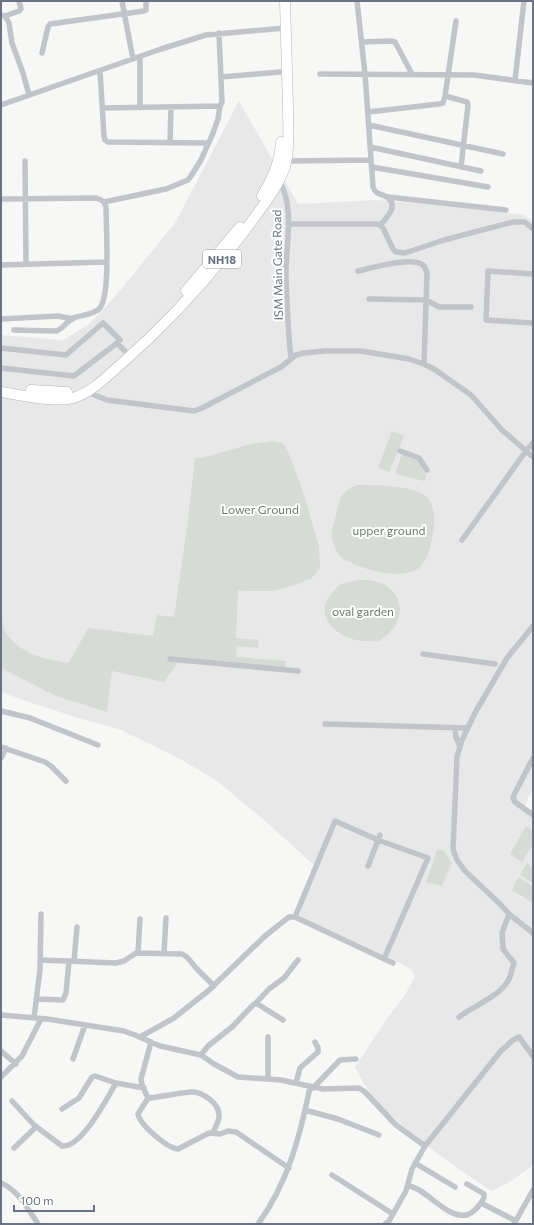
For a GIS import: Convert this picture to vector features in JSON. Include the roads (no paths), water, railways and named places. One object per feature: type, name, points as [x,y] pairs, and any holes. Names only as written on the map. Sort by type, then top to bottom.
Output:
[{"type":"highway","name":"NH18","points":[[1,392],[48,399],[64,399],[74,398],[87,392],[134,352],[199,287],[242,235],[286,161],[288,133],[279,1]]},
{"type":"highway","name":"NH18","points":[[1,386],[55,392],[73,391],[88,383],[163,316],[198,277],[254,209],[277,178],[281,144],[280,72],[285,1]]},
{"type":"street","points":[[19,1],[21,9],[19,11],[3,16],[9,23],[12,43],[29,95]]},
{"type":"street","points":[[122,1],[133,59]]},
{"type":"street","points":[[42,53],[50,24],[124,15],[144,11],[146,10],[147,6],[146,1]]},
{"type":"street","points":[[357,1],[375,191],[378,194],[388,197],[506,210]]},
{"type":"street","points":[[515,80],[524,1]]},
{"type":"street","points":[[368,112],[443,103],[456,20]]},
{"type":"street","points":[[1,105],[206,35],[282,28]]},
{"type":"street","points":[[104,202],[155,192],[180,184],[191,176],[216,124],[222,102],[219,33]]},
{"type":"street","points":[[362,42],[395,42],[412,74]]},
{"type":"street","points":[[140,57],[140,108]]},
{"type":"street","points":[[100,71],[105,140],[108,142],[208,143]]},
{"type":"street","points":[[221,77],[280,72]]},
{"type":"street","points":[[320,74],[474,74],[533,83]]},
{"type":"street","points":[[445,96],[468,102],[461,167]]},
{"type":"street","points":[[102,108],[220,106]]},
{"type":"street","points":[[170,143],[171,108]]},
{"type":"street","points":[[369,125],[503,154]]},
{"type":"street","points":[[370,147],[481,171]]},
{"type":"street","points":[[286,161],[372,160]]},
{"type":"street","points":[[25,161],[26,264]]},
{"type":"street","points":[[372,167],[488,187]]},
{"type":"street","name":"ISM Main Gate Road","points":[[277,178],[287,201],[289,224],[286,278],[292,358]]},
{"type":"street","points":[[380,225],[392,211],[391,200],[388,197]]},
{"type":"street","points":[[1,199],[101,199],[106,207],[107,278],[103,304],[97,311],[73,318],[58,316],[1,319]]},
{"type":"street","points":[[380,225],[392,249],[396,252],[405,253],[444,240],[513,222],[525,222],[533,229]]},
{"type":"street","points":[[289,224],[380,225]]},
{"type":"street","points":[[1,265],[106,262]]},
{"type":"street","points":[[358,271],[399,262],[422,264],[427,273],[424,364]]},
{"type":"street","points":[[533,274],[488,271],[486,320],[533,323]]},
{"type":"street","points":[[369,298],[426,300],[439,307],[471,307]]},
{"type":"street","points":[[14,330],[56,331],[60,330],[73,318]]},
{"type":"street","points":[[1,348],[66,355],[103,323],[120,340],[74,376],[1,368]]},
{"type":"street","points":[[117,343],[125,351]]},
{"type":"street","points":[[87,392],[107,400],[194,411],[281,367],[292,358],[304,353],[325,351],[361,351],[409,359],[424,364],[446,377],[471,395],[502,430],[533,457]]},
{"type":"street","points":[[462,540],[533,443]]},
{"type":"street","points":[[400,451],[419,458],[428,470]]},
{"type":"street","points":[[533,626],[531,632],[508,658],[476,711],[460,747],[457,757],[453,850],[457,860],[465,871],[500,904],[508,914],[533,933]]},
{"type":"street","points":[[423,654],[496,664]]},
{"type":"street","points":[[170,659],[298,671]]},
{"type":"street","points":[[1,711],[30,718],[98,745]]},
{"type":"street","points":[[325,724],[468,728]]},
{"type":"street","points":[[455,728],[456,737],[460,747]]},
{"type":"street","points":[[1,758],[3,748],[45,762],[66,781]]},
{"type":"street","points":[[533,758],[513,798],[515,802],[533,815]]},
{"type":"street","points":[[295,917],[335,821],[428,858],[384,959]]},
{"type":"street","points":[[368,866],[378,838]]},
{"type":"street","points":[[34,1018],[40,960],[41,914]]},
{"type":"street","points":[[459,1016],[499,992],[508,981],[514,963],[503,949],[502,933],[508,914]]},
{"type":"street","points":[[140,1037],[174,1018],[214,986],[265,936],[289,916],[295,917],[393,963]]},
{"type":"street","points":[[164,953],[166,918]]},
{"type":"street","points":[[138,953],[140,919]]},
{"type":"street","points":[[36,999],[63,1000],[66,994],[77,927]]},
{"type":"street","points":[[40,960],[119,962],[124,961],[130,956],[138,953],[178,954],[187,956],[196,968],[214,986]]},
{"type":"street","points":[[201,1055],[208,1046],[226,1033],[271,987],[281,982],[298,960]]},
{"type":"street","points":[[256,1003],[284,1020]]},
{"type":"street","points":[[1,1015],[34,1018],[124,1031],[166,1048],[201,1055],[238,1077],[280,1080],[330,1090],[355,1088],[362,1089],[396,1125],[425,1146]]},
{"type":"street","points":[[1,1077],[16,1064],[26,1050],[41,1019]]},
{"type":"street","points":[[73,1059],[85,1025]]},
{"type":"street","points":[[268,1037],[268,1079]]},
{"type":"street","points":[[386,1224],[406,1192],[412,1169],[425,1146],[500,1052],[513,1040],[519,1037],[533,1056]]},
{"type":"street","points":[[148,1098],[141,1078],[151,1042]]},
{"type":"street","points":[[296,1084],[300,1068],[318,1052],[315,1042]]},
{"type":"street","points":[[1,1051],[16,1064]]},
{"type":"street","points":[[258,1224],[276,1196],[289,1168],[311,1087],[340,1060],[356,1059]]},
{"type":"street","points":[[62,1109],[79,1098],[92,1077],[100,1077],[116,1083],[144,1088]]},
{"type":"street","points":[[12,1101],[36,1127],[62,1146],[70,1145],[90,1126],[96,1118],[116,1083]]},
{"type":"street","points":[[148,1098],[192,1092],[204,1095],[212,1101],[220,1116],[214,1133]]},
{"type":"street","points":[[148,1098],[138,1114],[138,1117],[145,1127],[169,1146],[178,1148],[208,1133],[222,1134],[228,1131],[236,1132],[289,1168]]},
{"type":"street","points":[[305,1110],[338,1119],[379,1135]]},
{"type":"street","points":[[14,1148],[36,1127]]},
{"type":"street","points":[[415,1163],[454,1187]]},
{"type":"street","points":[[332,1174],[393,1214]]},
{"type":"street","points":[[1,1183],[11,1188],[38,1224]]},
{"type":"street","points":[[408,1185],[419,1190],[447,1210],[459,1215],[468,1215],[481,1203],[484,1198],[484,1194],[467,1184]]},
{"type":"street","points":[[481,1203],[515,1222],[533,1190]]},
{"type":"park label","name":"Lower Ground","points":[[260,509]]},
{"type":"park label","name":"upper ground","points":[[389,530]]},
{"type":"park label","name":"oval garden","points":[[363,611]]}]
